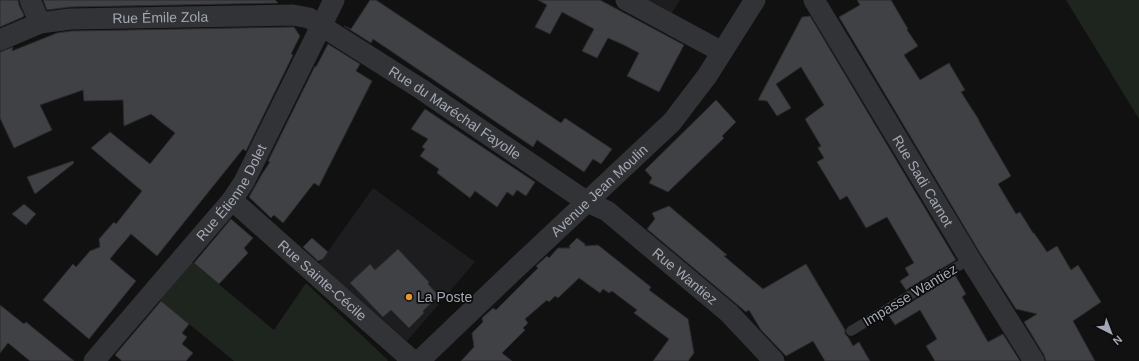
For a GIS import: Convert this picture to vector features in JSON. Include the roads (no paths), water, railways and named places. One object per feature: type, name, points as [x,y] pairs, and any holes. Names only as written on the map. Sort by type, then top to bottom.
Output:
[{"type":"street","points":[[30,0],[40,23]]},
{"type":"street","name":"Rue Étienne Dolet","points":[[94,361],[232,200],[244,182],[334,0]]},
{"type":"street","points":[[626,0],[722,52]]},
{"type":"street","name":"Avenue Jean Moulin","points":[[419,361],[508,275],[672,122],[707,76],[755,0]]},
{"type":"street","name":"Rue Sadi Carnot","points":[[814,0],[970,259],[1034,361]]},
{"type":"street","name":"Rue Émile Zola","points":[[0,40],[40,23],[70,19],[292,15],[309,18],[321,26]]},
{"type":"street","name":"Rue du Maréchal Fayolle","points":[[321,26],[421,89],[587,202]]},
{"type":"street","name":"Rue Sainte-Cécile","points":[[232,200],[413,361]]},
{"type":"street","name":"Rue Wantiez","points":[[587,202],[607,211],[729,313],[774,361]]},
{"type":"lane","name":"Impasse Wantiez","points":[[851,331],[970,259]]},
{"type":"place","name":"La Poste","points":[[409,297]]}]
